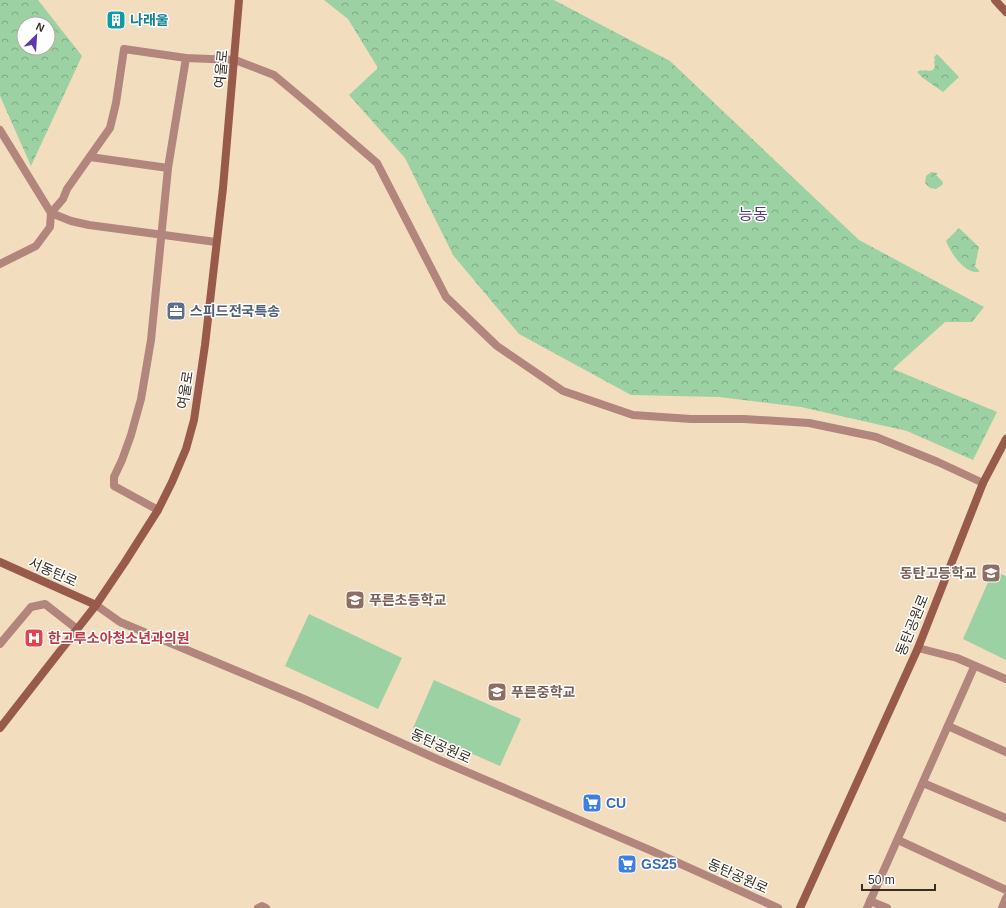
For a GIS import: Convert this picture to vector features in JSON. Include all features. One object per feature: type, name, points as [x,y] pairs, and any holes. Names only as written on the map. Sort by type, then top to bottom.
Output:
[{"type":"street","name":"여울로","points":[[0,728],[96,605],[125,562],[158,510],[186,449],[194,420],[205,344],[223,188],[239,0]]},
{"type":"street","points":[[995,0],[1006,12]]},
{"type":"street","points":[[51,213],[64,199],[67,189],[110,128],[116,103],[124,49],[186,58],[235,60],[274,75],[377,163],[446,297],[497,346],[563,390],[633,415],[691,419],[744,419],[809,423],[876,437],[938,462],[983,483]]},
{"type":"street","points":[[158,510],[114,486],[114,477],[131,435],[141,399],[151,340],[168,168],[186,58]]},
{"type":"street","points":[[0,130],[51,213],[50,227],[36,246],[0,264]]},
{"type":"street","points":[[90,157],[168,168]]},
{"type":"street","points":[[51,213],[89,225],[216,242]]},
{"type":"street","name":"동탄공원로","points":[[800,908],[918,648],[983,483],[1006,439]]},
{"type":"street","name":"서동탄로","points":[[0,562],[96,605]]},
{"type":"street","points":[[0,644],[31,607],[45,604],[77,629]]},
{"type":"street","name":"동탄공원로","points":[[96,605],[120,622],[304,699],[439,760],[652,851],[778,908]]},
{"type":"street","points":[[918,648],[957,658],[974,667],[1006,679]]},
{"type":"street","points":[[887,908],[868,904],[898,840],[974,667]]},
{"type":"street","points":[[948,726],[1006,752]]},
{"type":"street","points":[[923,783],[1006,818]]},
{"type":"street","points":[[898,840],[1006,890]]},
{"type":"street","points":[[1002,908],[1006,898]]},
{"type":"street","points":[[258,908],[262,906],[266,908]]},
{"type":"green space","points":[[0,0],[38,0],[51,16],[16,16],[16,56],[56,56],[56,23],[82,56],[31,166],[0,96]]},
{"type":"green space","points":[[324,0],[554,0],[670,61],[859,240],[984,307],[972,322],[945,322],[893,369],[997,412],[973,460],[907,431],[801,407],[719,397],[631,395],[519,334],[453,255],[405,158],[349,95],[378,68],[348,19]]},
{"type":"green space","points":[[937,54],[959,77],[943,92],[917,72],[921,70],[933,70],[935,66],[934,57]]},
{"type":"green space","points":[[931,172],[938,173],[936,175],[943,182],[942,185],[936,189],[930,188],[925,183],[926,176]]},
{"type":"green space","points":[[959,228],[979,247],[975,266],[979,272],[973,272],[963,266],[955,257],[946,241]]},
{"type":"green space","points":[[993,571],[1006,576],[1006,660],[963,639]]},
{"type":"green space","points":[[309,614],[402,658],[378,709],[285,666]]},
{"type":"green space","points":[[434,680],[521,719],[500,766],[413,728]]},
{"type":"place","name":"나래울","points":[[116,20]]},
{"type":"place","name":"스피드전국특송","points":[[176,311]]},
{"type":"place","name":"동탄고등학교","points":[[991,573]]},
{"type":"place","name":"푸른초등학교","points":[[355,600]]},
{"type":"place","name":"한그루소아청소년과의원","points":[[34,638]]},
{"type":"place","name":"푸른중학교","points":[[497,692]]},
{"type":"place","name":"CU","points":[[592,803]]},
{"type":"place","name":"GS25","points":[[627,864]]},
{"type":"district","name":"능동","points":[[753,214]]}]
